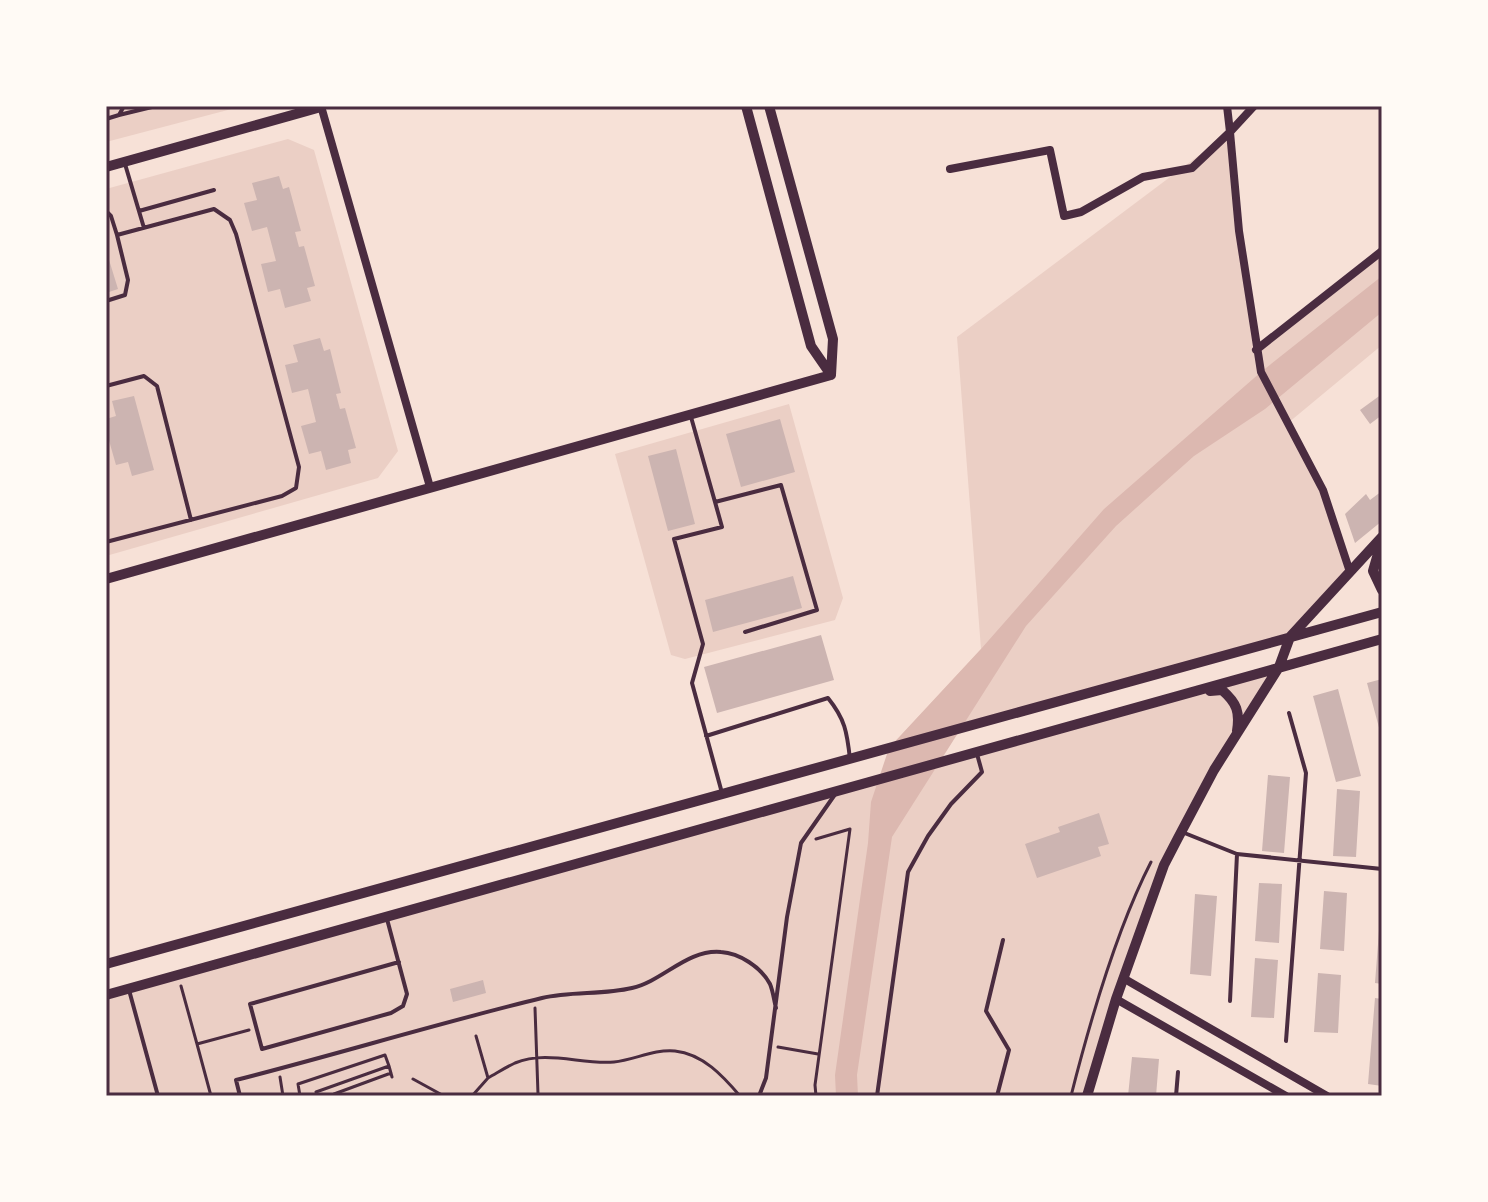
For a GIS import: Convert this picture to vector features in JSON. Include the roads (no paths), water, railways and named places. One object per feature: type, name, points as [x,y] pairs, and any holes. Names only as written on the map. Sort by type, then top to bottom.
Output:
[{"type":"street","points":[[106,167],[321,106],[430,487]]},
{"type":"street","points":[[746,106],[811,346],[831,375]]},
{"type":"street","points":[[769,106],[833,339],[831,375]]},
{"type":"street","points":[[1227,106],[1239,231],[1261,372],[1323,490],[1350,572]]},
{"type":"street","points":[[950,169],[1050,150],[1064,216],[1081,212],[1143,177],[1192,168],[1254,106]]},
{"type":"street","points":[[1256,350],[1382,251]]},
{"type":"street","points":[[106,579],[831,375]]},
{"type":"street","points":[[1087,1096],[1123,978],[1164,865],[1181,832],[1214,770],[1279,667],[1290,637],[1382,539]]},
{"type":"street","points":[[1382,539],[1373,571],[1382,590]]},
{"type":"street","points":[[106,964],[1382,612]]},
{"type":"street","points":[[106,995],[1382,639]]},
{"type":"street","points":[[1192,692],[1222,690],[1233,699],[1240,713],[1237,734]]},
{"type":"street","points":[[1123,978],[1327,1096]]},
{"type":"street","points":[[1116,999],[1286,1096]]},
{"type":"lane","points":[[119,115],[124,106]]},
{"type":"lane","points":[[106,119],[156,106]]},
{"type":"lane","points":[[125,161],[144,228]]},
{"type":"lane","points":[[139,211],[214,190]]},
{"type":"lane","points":[[106,542],[282,496],[296,488],[299,467],[230,220],[214,209],[117,235]]},
{"type":"lane","points":[[106,211],[111,216],[128,280],[125,295],[106,301]]},
{"type":"lane","points":[[106,386],[144,376],[157,386],[191,520]]},
{"type":"lane","points":[[690,415],[722,527],[674,539],[703,644],[692,683],[722,794]]},
{"type":"lane","points":[[715,502],[781,485],[817,610],[745,632]]},
{"type":"lane","points":[[706,736],[828,698],[841,714],[850,759]]},
{"type":"lane","points":[[1286,1041],[1306,773],[1289,713]]},
{"type":"lane","points":[[877,1096],[908,872],[951,804],[982,772],[971,754]]},
{"type":"lane","points":[[759,1096],[766,1078],[787,917],[801,843],[837,791]]},
{"type":"lane","points":[[1181,832],[1237,854],[1382,869]]},
{"type":"lane","points":[[1230,1001],[1237,854]]},
{"type":"lane","points":[[386,917],[399,962],[407,994],[403,1006],[391,1013],[262,1049],[250,1004],[399,962]]},
{"type":"lane","points":[[997,1096],[1009,1050],[986,1011],[1003,940]]},
{"type":"lane","points":[[240,1096],[236,1080],[534,1000],[587,991],[629,989],[652,983],[675,966],[704,953],[721,952],[739,956],[757,968],[770,984],[776,1008]]},
{"type":"lane","points":[[129,989],[158,1096]]},
{"type":"lane","points":[[1176,1096],[1178,1072]]}]
